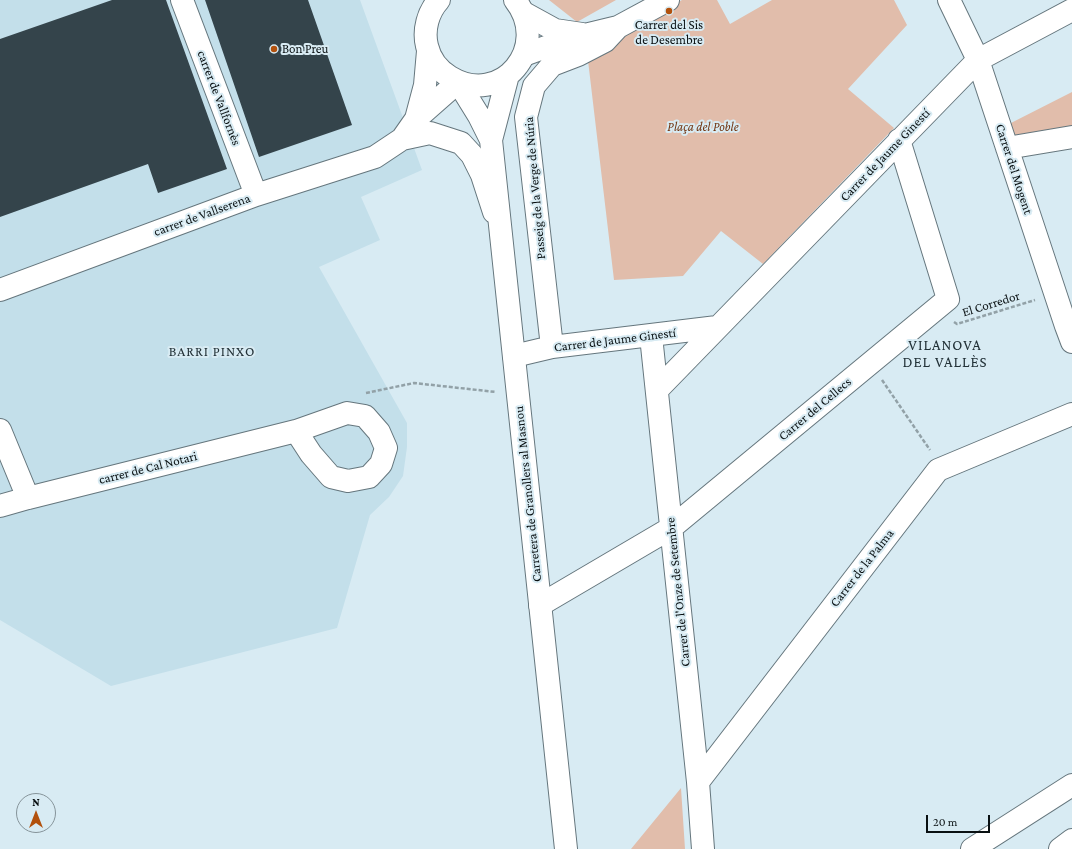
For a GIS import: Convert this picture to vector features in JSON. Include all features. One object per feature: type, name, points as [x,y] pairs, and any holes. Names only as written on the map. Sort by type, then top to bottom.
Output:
[{"type":"street","name":"carrer de Vallfornès","points":[[182,0],[256,195]]},
{"type":"street","name":"carrer de Vallserena","points":[[416,119],[426,85],[428,51],[426,26],[428,17],[439,0]]},
{"type":"street","points":[[524,56],[554,44],[618,27],[668,0]]},
{"type":"street","name":"Carrer del Mogent","points":[[949,0],[978,60],[1072,342]]},
{"type":"street","points":[[428,51],[440,70],[458,82],[484,85],[500,80],[508,75],[520,63],[524,56],[528,39],[527,21],[520,7]]},
{"type":"street","points":[[520,7],[555,30],[585,35]]},
{"type":"street","name":"Carrer de Jaume Ginestí","points":[[657,390],[978,60],[1072,10]]},
{"type":"street","name":"Passeig de la Verge de Núria","points":[[552,347],[526,118],[534,86],[552,65],[578,55],[605,41],[618,27]]},
{"type":"street","name":"Carretera de Granollers al Masnou","points":[[490,140],[508,75]]},
{"type":"street","name":"carrer de Vallserena","points":[[0,290],[256,195],[375,157],[402,139],[416,119],[458,82]]},
{"type":"street","name":"Carretera de Granollers al Masnou","points":[[458,82],[479,116],[490,140],[566,849]]},
{"type":"street","name":"carrer de Vallserena","points":[[402,139],[430,133],[461,143],[472,154],[482,175],[499,226]]},
{"type":"street","points":[[1007,148],[1072,137]]},
{"type":"street","name":"Carrer del Cellecs","points":[[540,605],[671,528],[948,299],[899,140]]},
{"type":"street","name":"Carrer de Jaume Ginestí","points":[[514,356],[552,347],[717,327]]},
{"type":"street","name":"Carrer de l'Onze de Setembre","points":[[651,336],[698,782],[703,849]]},
{"type":"street","points":[[296,431],[311,454],[331,477],[348,480],[369,477],[380,464],[386,448],[379,432],[365,416],[347,413]]},
{"type":"street","name":"carrer de Cal Notari","points":[[0,506],[296,431],[347,413]]},
{"type":"street","name":"Carrer de la Palma","points":[[698,782],[938,470],[1072,414]]},
{"type":"street","points":[[0,430],[28,498]]},
{"type":"street","points":[[972,849],[1072,785]]},
{"type":"street","points":[[990,849],[1072,785]]},
{"type":"street","points":[[1060,849],[1072,840]]},
{"type":"path","name":"El Corredor","points":[[937,308],[957,324],[1055,294]]},
{"type":"path","points":[[870,363],[942,468]]},
{"type":"path","points":[[347,413],[355,395],[414,383],[518,395]]},
{"type":"shaded area","points":[[0,0],[360,0],[422,170],[361,197],[380,240],[319,267],[407,423],[407,447],[403,476],[389,497],[370,515],[337,628],[111,686],[0,620]]},
{"type":"green space","points":[[549,0],[616,0],[577,22]]},
{"type":"green space","name":"Plaça del Poble","points":[[682,0],[717,0],[730,24],[772,0],[894,0],[907,25],[848,89],[894,128],[763,264],[721,231],[683,276],[614,280],[587,52]]},
{"type":"green space","points":[[1072,92],[1072,127],[1013,138],[1009,124]]},
{"type":"green space","points":[[681,788],[685,849],[631,849]]},
{"type":"building","points":[[112,0],[166,0],[227,169],[158,193],[148,164],[0,217],[0,39]]},
{"type":"building","name":"Bon Preu","points":[[205,0],[308,0],[352,125],[259,157]]},
{"type":"place","name":"Carrer del Sis de Desembre","points":[[669,11]]},
{"type":"place","name":"Bon Preu","points":[[274,49]]},
{"type":"district","name":"BARRI PINXO","points":[[212,352]]},
{"type":"district","name":"VILANOVA DEL VALLÈS","points":[[945,354]]}]
